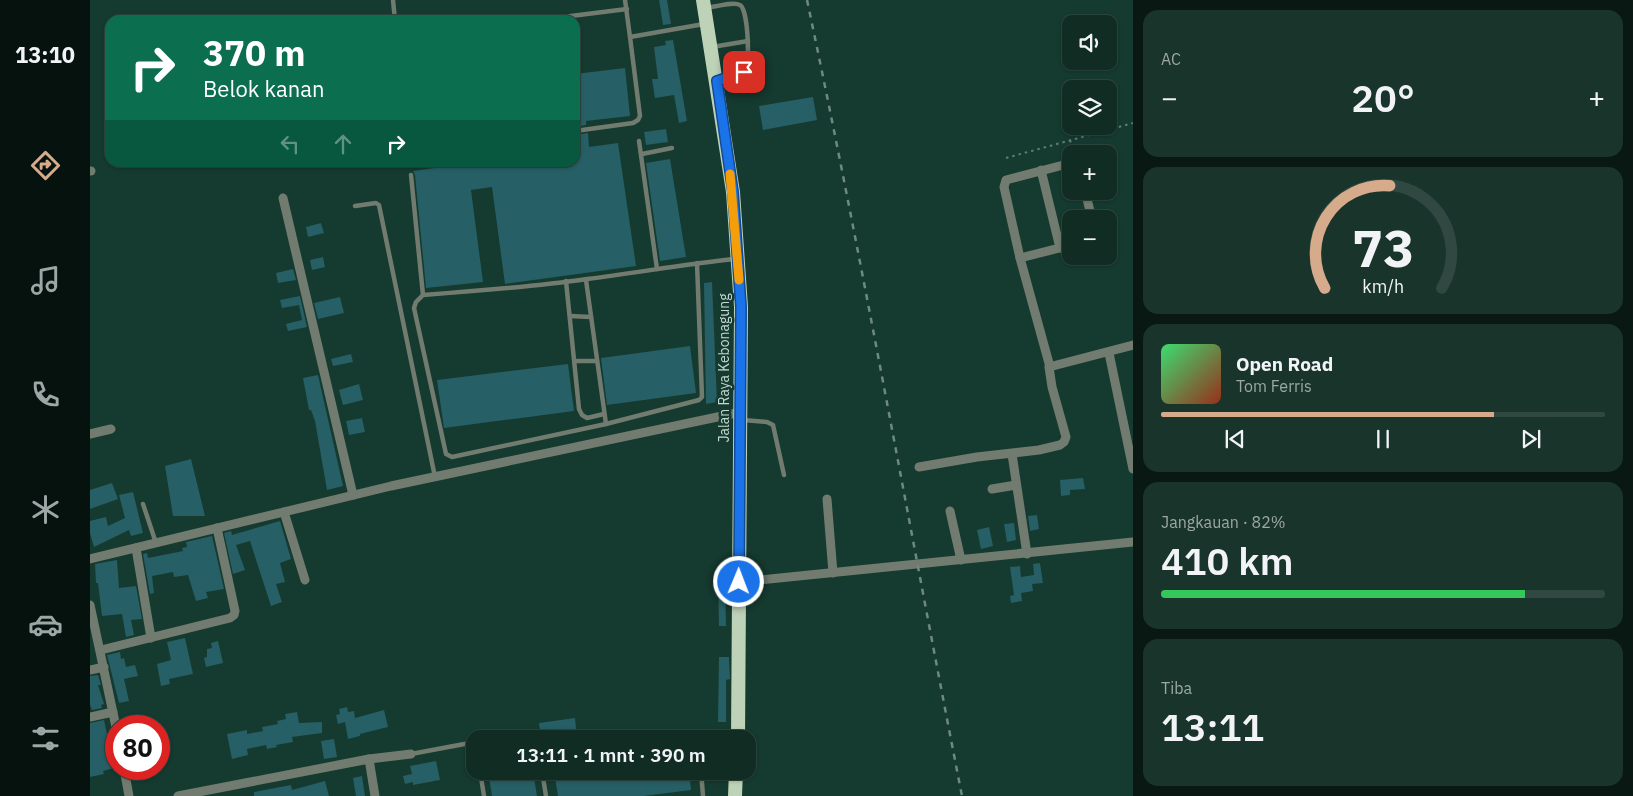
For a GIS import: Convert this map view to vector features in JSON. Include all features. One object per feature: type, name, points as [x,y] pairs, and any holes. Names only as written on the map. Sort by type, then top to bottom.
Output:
[{"type":"highway","name":"Jalan Raya Kebonagung","points":[[704,4],[733,192],[741,307],[738,730]]},
{"type":"highway","points":[[736,780],[736,796]]},
{"type":"street","points":[[920,467],[977,457],[1040,450],[1060,445],[1064,442],[1066,437],[1050,379],[1050,367],[1020,258],[1004,187],[1006,180],[1062,165]]},
{"type":"street","points":[[1020,258],[1060,248],[1041,170]]},
{"type":"street","points":[[283,198],[353,495]]},
{"type":"street","points":[[1050,367],[1109,353],[1133,345]]},
{"type":"street","points":[[1109,353],[1133,469]]},
{"type":"street","points":[[90,558],[435,477],[741,416]]},
{"type":"street","points":[[90,434],[111,428]]},
{"type":"street","points":[[1012,454],[1027,554]]},
{"type":"street","points":[[992,489],[1016,485]]},
{"type":"street","points":[[827,499],[833,573]]},
{"type":"street","points":[[950,511],[961,560]]},
{"type":"street","points":[[284,512],[305,580]]},
{"type":"street","points":[[100,650],[230,618],[234,615],[235,611],[217,528]]},
{"type":"street","points":[[739,582],[1133,542]]},
{"type":"street","points":[[136,548],[151,638]]},
{"type":"street","points":[[90,605],[114,715]]},
{"type":"street","points":[[90,670],[104,667]]},
{"type":"street","points":[[90,717],[114,712]]},
{"type":"street","points":[[178,796],[369,759],[411,754]]},
{"type":"street","points":[[369,759],[375,796]]},
{"type":"street","points":[[126,780],[129,796]]},
{"type":"lane","points":[[393,0],[394,15]]},
{"type":"lane","points":[[580,130],[633,123],[640,116],[625,0]]},
{"type":"lane","points":[[704,4],[735,3],[745,9],[748,55],[744,72],[717,81]]},
{"type":"lane","points":[[579,15],[627,9]]},
{"type":"lane","points":[[630,37],[707,24]]},
{"type":"lane","points":[[712,47],[748,41]]},
{"type":"lane","points":[[639,141],[656,268]]},
{"type":"lane","points":[[642,154],[672,148]]},
{"type":"lane","points":[[410,175],[423,295]]},
{"type":"lane","points":[[355,206],[376,202],[379,205],[435,477]]},
{"type":"lane","points":[[697,263],[702,397],[696,402],[606,424],[452,457],[446,454],[414,308],[416,302],[423,295],[586,280],[656,268],[697,263],[738,259]]},
{"type":"lane","points":[[586,280],[606,424]]},
{"type":"lane","points":[[566,281],[580,409],[582,415],[587,418],[604,414]]},
{"type":"lane","points":[[570,316],[591,317]]},
{"type":"lane","points":[[575,361],[597,361]]},
{"type":"lane","points":[[741,416],[773,425],[784,475]]},
{"type":"lane","points":[[143,504],[157,543]]},
{"type":"lane","points":[[411,754],[466,744]]},
{"type":"lane","points":[[481,780],[484,796]]},
{"type":"lane","points":[[543,780],[546,796]]},
{"type":"lane","points":[[702,780],[703,796]]},
{"type":"path","points":[[1006,158],[1133,123]]},
{"type":"path","points":[[1070,140],[1071,145]]},
{"type":"building","points":[[659,0],[667,0],[671,24],[663,25]]},
{"type":"building","points":[[673,40],[687,121],[679,123],[674,95],[655,98],[652,79],[658,79],[654,47],[666,45],[665,41]]},
{"type":"building","points":[[625,68],[630,116],[586,121],[586,125],[580,126],[580,73]]},
{"type":"building","points":[[813,97],[817,120],[763,130],[759,106]]},
{"type":"building","points":[[666,129],[668,142],[646,145],[644,132]]},
{"type":"building","points":[[588,133],[589,147],[618,143],[636,266],[505,284],[492,187],[471,190],[483,282],[426,288],[415,175],[413,171],[442,167],[580,167],[580,134]]},
{"type":"building","points":[[670,159],[686,257],[660,261],[646,163]]},
{"type":"building","points":[[321,223],[324,233],[308,237],[306,227]]},
{"type":"building","points":[[323,257],[325,267],[312,270],[310,260]]},
{"type":"building","points":[[293,269],[296,280],[278,283],[276,273]]},
{"type":"building","points":[[712,282],[717,402],[706,404],[704,283]]},
{"type":"building","points":[[300,296],[307,327],[288,331],[286,324],[302,320],[299,305],[282,308],[280,300]]},
{"type":"building","points":[[340,297],[344,313],[318,319],[314,303]]},
{"type":"building","points":[[690,346],[696,393],[607,405],[601,358]]},
{"type":"building","points":[[351,354],[353,362],[333,366],[331,359]]},
{"type":"building","points":[[568,364],[574,411],[444,428],[437,380]]},
{"type":"building","points":[[318,375],[343,486],[327,490],[315,421],[311,410],[309,410],[303,378]]},
{"type":"building","points":[[359,384],[363,400],[343,405],[339,390]]},
{"type":"building","points":[[362,418],[365,432],[349,435],[346,421]]},
{"type":"building","points":[[191,459],[205,516],[173,516],[165,466]]},
{"type":"building","points":[[1083,478],[1085,489],[1070,490],[1070,495],[1061,496],[1060,480]]},
{"type":"building","points":[[112,483],[118,499],[90,509],[90,490]]},
{"type":"building","points":[[133,492],[143,533],[131,536],[129,530],[94,547],[90,533],[90,521],[106,517],[108,526],[125,518],[119,495]]},
{"type":"building","points":[[1037,515],[1039,529],[1030,531],[1028,516]]},
{"type":"building","points":[[280,521],[291,559],[280,563],[285,582],[276,584],[282,602],[271,606],[250,541],[236,545],[245,570],[233,574],[224,533],[231,531],[232,535]]},
{"type":"building","points":[[1014,523],[1016,540],[1007,542],[1004,524]]},
{"type":"building","points":[[989,527],[993,546],[981,549],[977,530]]},
{"type":"building","points":[[212,536],[224,589],[206,592],[208,598],[196,601],[188,575],[174,577],[173,572],[152,576],[154,593],[150,594],[143,554],[147,553],[148,558],[183,551],[182,548],[187,547],[186,542]]},
{"type":"building","points":[[117,560],[119,588],[136,586],[142,619],[131,620],[134,635],[126,637],[122,614],[102,616],[98,583],[96,583],[95,564]]},
{"type":"building","points":[[1040,563],[1043,583],[1032,584],[1033,591],[1021,593],[1022,601],[1011,603],[1010,596],[1014,595],[1010,567],[1020,566],[1021,577],[1034,575],[1033,564]]},
{"type":"building","points":[[718,577],[725,577],[726,626],[719,626]]},
{"type":"building","points":[[185,638],[193,674],[169,679],[170,684],[161,686],[157,664],[171,660],[167,642]]},
{"type":"building","points":[[218,641],[223,663],[206,667],[204,658],[207,657],[207,649],[212,648],[211,643]]},
{"type":"building","points":[[120,652],[121,659],[124,658],[126,667],[135,665],[138,676],[124,679],[129,701],[119,703],[107,655]]},
{"type":"building","points":[[719,657],[729,657],[730,679],[726,680],[726,722],[718,722]]},
{"type":"building","points":[[98,675],[101,685],[98,685],[104,704],[101,705],[102,708],[92,710],[90,705],[90,676]]},
{"type":"building","points":[[347,707],[348,712],[354,711],[355,718],[384,710],[388,727],[348,739],[345,722],[338,724],[336,715],[340,714],[339,709]]},
{"type":"building","points":[[297,712],[299,723],[322,722],[322,733],[292,737],[293,742],[276,745],[277,747],[267,749],[266,745],[247,749],[248,755],[232,759],[227,734],[247,730],[247,734],[263,731],[262,727],[278,724],[277,721],[286,719],[285,714]]},
{"type":"building","points":[[575,718],[576,730],[540,730],[539,723]]},
{"type":"building","points":[[104,720],[105,770],[103,771],[104,774],[90,777],[90,723]]},
{"type":"building","points":[[334,739],[337,757],[324,759],[321,741]]},
{"type":"building","points":[[436,761],[440,780],[413,785],[413,782],[405,784],[403,776],[412,774],[410,766]]},
{"type":"building","points":[[362,776],[365,796],[356,796],[353,778]]},
{"type":"building","points":[[489,780],[534,780],[537,796],[492,796]]},
{"type":"building","points":[[555,780],[690,780],[691,790],[644,796],[558,796]]},
{"type":"building","points":[[325,781],[329,796],[254,796],[254,792],[291,785],[292,790]]},
{"type":"railway","points":[[807,0],[867,298],[962,796]]},
{"type":"slow traffic","points":[[730,174],[739,280]]},
{"type":"route","points":[[739,582],[741,307],[733,192],[717,81],[744,72]]}]
